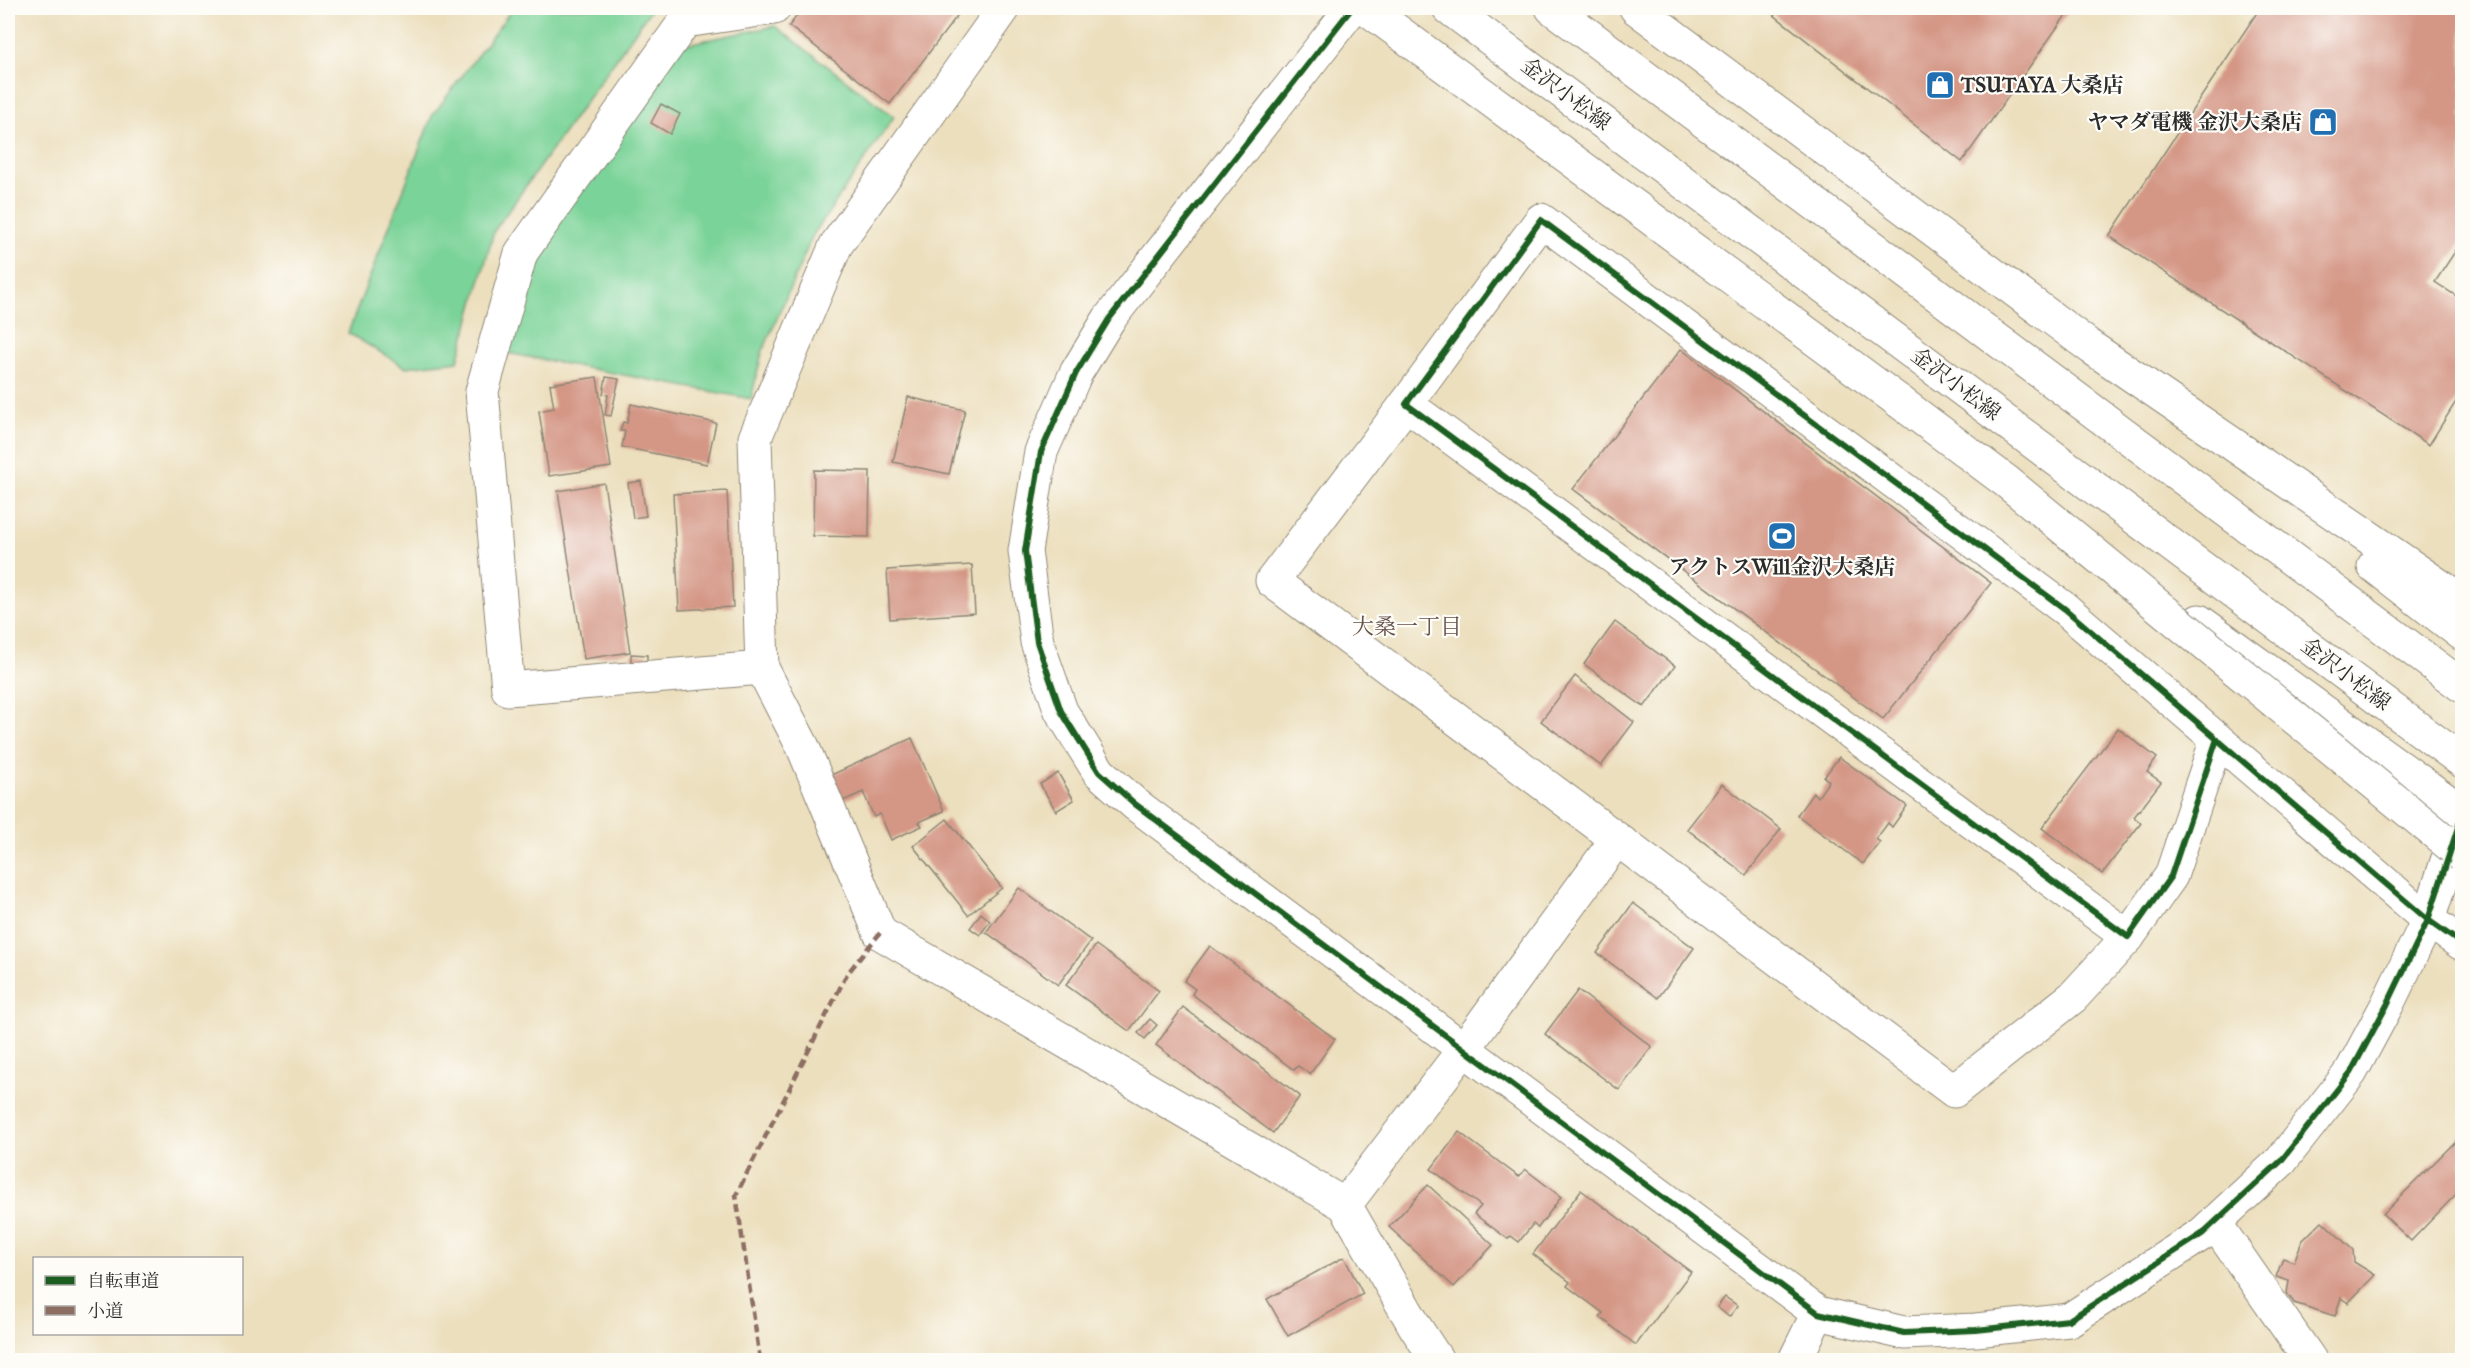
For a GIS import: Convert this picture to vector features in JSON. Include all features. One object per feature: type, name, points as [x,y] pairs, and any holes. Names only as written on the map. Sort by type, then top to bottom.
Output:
[{"type":"street","points":[[762,668],[508,688],[482,391],[521,253],[685,21],[774,8]]},
{"type":"street","points":[[1004,8],[836,245],[755,438],[762,668],[803,747],[880,933],[1345,1205],[1437,1360]]},
{"type":"street","points":[[1352,8],[1109,319],[1076,373],[1041,452],[1024,551],[1037,642],[1061,711],[1099,772],[1135,804],[1818,1313],[1904,1333],[1976,1330],[2069,1320],[2202,1234],[2215,1223],[2281,1161],[2351,1072],[2387,1005],[2428,920],[2463,814],[2007,482],[1366,8]]},
{"type":"street","name":"金沢小松線","points":[[1449,8],[2463,761]]},
{"type":"street","points":[[1552,8],[2463,686]]},
{"type":"street","points":[[1636,8],[2092,348],[2463,634]]},
{"type":"street","points":[[2217,739],[2171,876],[2128,937],[2073,997],[1954,1091],[1272,580],[1406,404],[1540,220],[2065,609],[2217,739],[2428,920],[2463,944]]},
{"type":"street","points":[[2092,348],[2463,601]]},
{"type":"street","points":[[1406,404],[2128,937]]},
{"type":"street","points":[[2007,482],[2463,855]]},
{"type":"street","points":[[1345,1205],[1464,1048],[1617,838]]},
{"type":"street","points":[[2215,1223],[2310,1360]]},
{"type":"street","points":[[1795,1360],[1818,1313]]},
{"type":"green space","points":[[513,8],[652,8],[494,231],[458,361],[405,367],[348,333],[432,116]]},
{"type":"green space","points":[[775,26],[894,117],[813,235],[762,353],[751,399],[496,351],[521,253],[667,48]]},
{"type":"building","points":[[803,8],[963,8],[890,104],[789,26]]},
{"type":"building","name":"TSUTAYA 大桑店","points":[[1765,8],[2071,8],[1962,162]]},
{"type":"building","name":"ヤマダ電機 金沢大桑店","points":[[2260,8],[2462,8],[2462,241],[2435,282],[2462,300],[2462,392],[2429,445],[2109,236]]},
{"type":"building","points":[[661,104],[680,114],[670,134],[651,123]]},
{"type":"building","name":"アクトスWill金沢大桑店","points":[[1681,349],[1991,583],[1883,719],[1573,489]]},
{"type":"building","points":[[597,377],[611,467],[549,476],[539,411],[554,408],[550,384]]},
{"type":"building","points":[[606,377],[619,379],[611,416],[605,415],[608,395],[603,394]]},
{"type":"building","points":[[908,397],[965,410],[949,474],[893,462]]},
{"type":"building","points":[[631,404],[716,423],[707,464],[622,447],[625,431],[620,431],[623,422],[627,423]]},
{"type":"building","points":[[814,470],[870,471],[869,537],[813,536]]},
{"type":"building","points":[[641,481],[646,516],[633,518],[628,483]]},
{"type":"building","points":[[604,483],[630,652],[584,659],[558,491]]},
{"type":"building","points":[[727,491],[733,607],[679,610],[673,494]]},
{"type":"building","points":[[972,565],[975,613],[890,619],[887,570]]},
{"type":"building","points":[[1615,622],[1675,666],[1644,707],[1584,664]]},
{"type":"building","points":[[631,654],[647,655],[647,666],[631,666]]},
{"type":"building","points":[[1575,676],[1634,722],[1601,766],[1541,721]]},
{"type":"building","points":[[2118,728],[2157,758],[2147,772],[2161,782],[2134,817],[2141,823],[2102,874],[2042,828]]},
{"type":"building","points":[[912,738],[944,811],[919,822],[922,826],[891,840],[880,814],[874,817],[863,792],[843,801],[831,775]]},
{"type":"building","points":[[1839,757],[1907,806],[1892,827],[1888,823],[1876,839],[1880,842],[1863,864],[1797,815],[1813,793],[1818,797],[1829,781],[1824,777]]},
{"type":"building","points":[[1058,773],[1074,800],[1056,811],[1040,784]]},
{"type":"building","points":[[1722,784],[1781,829],[1746,875],[1687,829]]},
{"type":"building","points":[[947,819],[1002,888],[968,915],[913,846]]},
{"type":"building","points":[[1019,888],[1091,941],[1058,985],[986,932]]},
{"type":"building","points":[[1633,903],[1694,948],[1658,998],[1597,953]]},
{"type":"building","points":[[981,913],[990,921],[980,935],[970,928]]},
{"type":"building","points":[[1096,945],[1159,991],[1129,1031],[1066,985]]},
{"type":"building","points":[[1210,946],[1335,1039],[1310,1074],[1298,1066],[1294,1070],[1192,994],[1195,989],[1184,981]]},
{"type":"building","points":[[1578,990],[1652,1047],[1619,1090],[1545,1034]]},
{"type":"building","points":[[1183,1007],[1300,1096],[1273,1133],[1156,1045]]},
{"type":"building","points":[[1150,1019],[1157,1025],[1145,1039],[1138,1033]]},
{"type":"building","points":[[1459,1132],[1519,1177],[1525,1169],[1561,1197],[1538,1228],[1533,1224],[1519,1242],[1511,1236],[1508,1239],[1474,1214],[1481,1206],[1431,1169]]},
{"type":"building","points":[[2462,1135],[2462,1188],[2411,1241],[2383,1214]]},
{"type":"building","points":[[1428,1185],[1493,1245],[1454,1287],[1389,1227]]},
{"type":"building","points":[[1581,1190],[1691,1272],[1636,1345],[1600,1317],[1603,1313],[1567,1286],[1570,1282],[1533,1254]]},
{"type":"building","points":[[2322,1221],[2353,1250],[2354,1262],[2375,1275],[2348,1303],[2341,1298],[2335,1316],[2294,1303],[2287,1293],[2289,1281],[2276,1277],[2283,1258],[2294,1262],[2302,1241]]},
{"type":"building","points":[[1344,1257],[1363,1294],[1288,1336],[1267,1299]]},
{"type":"building","points":[[1725,1297],[1738,1306],[1729,1317],[1717,1307]]},
{"type":"marked path","points":[[760,1360],[736,1195],[847,974],[880,933]]},
{"type":"cycle path","points":[[1352,8],[1109,319],[1076,373],[1041,452],[1025,551],[1037,642],[1061,711],[1099,772],[1135,804],[1818,1313],[1904,1333],[1976,1330],[2069,1320],[2202,1234],[2281,1161],[2351,1072],[2387,1005],[2428,920],[2462,815]]},
{"type":"cycle path","points":[[2217,739],[2171,876],[2128,937],[1406,404],[1541,220],[2065,609],[2428,920],[2462,944]]},
{"type":"place","name":"TSUTAYA 大桑店","points":[[1940,85]]},
{"type":"place","name":"ヤマダ電機 金沢大桑店","points":[[2323,122]]},
{"type":"place","name":"アクトスWill金沢大桑店","points":[[1782,536]]},
{"type":"district","name":"大桑一丁目","points":[[1407,626]]}]
